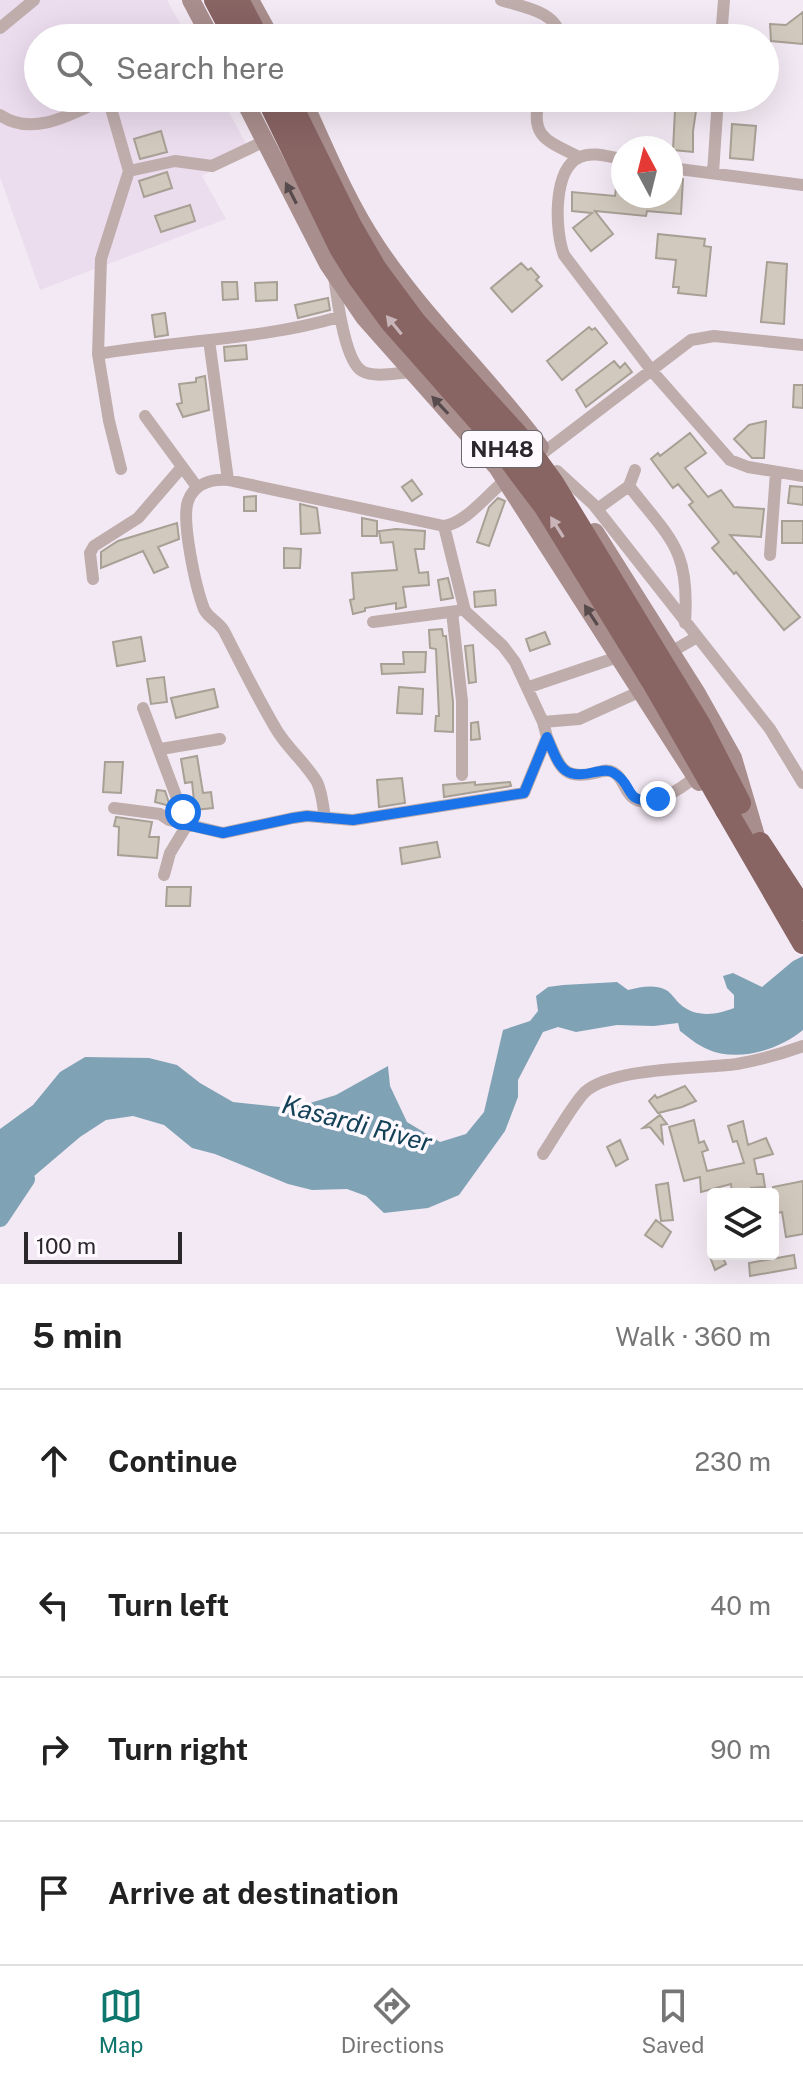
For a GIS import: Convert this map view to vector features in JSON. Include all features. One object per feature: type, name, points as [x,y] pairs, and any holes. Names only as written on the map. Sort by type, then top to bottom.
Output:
[{"type":"highway","points":[[215,0],[228,24]]},
{"type":"highway","points":[[238,0],[251,24]]},
{"type":"highway","name":"NH48","points":[[274,112],[340,248],[358,277],[391,322],[497,444],[545,507],[733,806]]},
{"type":"highway","name":"NH48","points":[[295,112],[351,226],[376,269],[416,323],[521,439],[553,483],[700,725],[733,806],[797,916],[803,943]]},
{"type":"main road","points":[[191,0],[202,24]]},
{"type":"main road","points":[[250,0],[263,24]]},
{"type":"main road","points":[[250,112],[334,273],[364,317],[497,467],[695,777],[750,839]]},
{"type":"main road","points":[[308,112],[376,246],[427,313],[544,453],[671,652],[733,758],[750,839]]},
{"type":"street","points":[[0,28],[34,0]]},
{"type":"street","points":[[501,0],[540,12],[556,24]]},
{"type":"street","points":[[722,24],[724,0]]},
{"type":"street","points":[[0,115],[13,124],[59,121],[78,112]]},
{"type":"street","points":[[111,112],[129,171],[101,259],[98,354],[121,469]]},
{"type":"street","points":[[536,112],[536,125],[542,135],[550,143],[579,157]]},
{"type":"street","points":[[713,173],[717,112]]},
{"type":"street","points":[[129,171],[175,161],[212,166],[265,141]]},
{"type":"street","points":[[611,157],[595,154],[579,157],[569,163],[564,172],[556,224],[564,255],[652,371],[730,460],[737,465],[803,476]]},
{"type":"street","points":[[683,169],[803,185]]},
{"type":"street","points":[[334,273],[339,317],[352,358],[363,372],[411,372]]},
{"type":"street","points":[[98,354],[157,344],[299,329],[339,317]]},
{"type":"street","points":[[325,818],[319,786],[276,729],[223,630],[205,612],[191,560],[186,505],[197,487],[216,479],[228,480],[444,526],[454,524],[464,519],[505,480],[684,345],[700,337],[714,336],[803,345]]},
{"type":"street","points":[[209,340],[228,480]]},
{"type":"street","points":[[145,416],[197,487]]},
{"type":"street","points":[[93,579],[90,553],[94,546],[138,518],[182,467]]},
{"type":"street","points":[[597,509],[629,486],[635,470]]},
{"type":"street","points":[[557,471],[597,509],[770,729],[803,783]]},
{"type":"street","points":[[770,555],[776,472]]},
{"type":"street","points":[[629,486],[678,550],[688,587],[685,623]]},
{"type":"street","points":[[444,526],[459,611],[462,775]]},
{"type":"street","points":[[373,622],[459,611],[503,646],[529,687],[560,767],[568,774],[582,776],[612,771],[632,797],[638,800],[658,799],[676,793],[695,777]]},
{"type":"street","points":[[671,652],[697,637]]},
{"type":"street","points":[[529,687],[618,657]]},
{"type":"street","points":[[543,722],[579,719],[641,691]]},
{"type":"street","points":[[143,708],[161,749],[187,825]]},
{"type":"street","points":[[114,808],[160,814],[169,820],[223,833],[293,818],[353,820],[524,793],[547,737]]},
{"type":"street","points":[[161,749],[220,739]]},
{"type":"street","points":[[164,875],[170,853],[187,825]]},
{"type":"street","points":[[543,1154],[585,1092],[604,1082],[671,1069],[738,1064],[803,1046]]},
{"type":"shaded area","points":[[0,0],[167,0],[180,24],[24,24],[24,112],[229,112],[248,147],[202,176],[226,219],[40,290],[0,177]]},
{"type":"water","points":[[803,956],[803,1030],[782,1043],[757,1052],[731,1055],[707,1049],[680,1031],[678,1023],[617,1025],[576,1032],[558,1027],[543,1032],[518,1080],[518,1097],[505,1131],[459,1195],[428,1208],[384,1213],[366,1196],[347,1189],[312,1190],[288,1184],[215,1154],[192,1148],[164,1125],[133,1116],[106,1120],[80,1137],[33,1177],[0,1215],[0,1129],[33,1105],[60,1072],[85,1057],[149,1058],[177,1065],[233,1102],[280,1107],[336,1095],[388,1066],[390,1086],[407,1122],[440,1142],[466,1134],[484,1112],[503,1030],[530,1021],[538,1011],[536,996],[548,987],[617,982],[628,990],[657,987],[668,991],[692,1012],[713,1014],[734,1008],[734,995],[727,988],[723,976],[733,973],[762,987]]},
{"type":"building","points":[[803,12],[803,44],[779,42],[779,25],[786,25]]},
{"type":"building","points":[[675,112],[696,112],[693,152],[683,151],[683,136],[674,136]]},
{"type":"building","points":[[732,124],[756,126],[753,160],[730,158]]},
{"type":"building","points":[[161,131],[167,152],[140,159],[134,139]]},
{"type":"building","points":[[167,172],[172,188],[144,197],[139,181]]},
{"type":"building","points":[[572,192],[611,196],[611,208],[681,208],[681,214],[647,211],[646,216],[595,211],[613,234],[591,251],[573,228],[592,213],[572,211]]},
{"type":"building","points":[[190,205],[195,221],[161,232],[155,216]]},
{"type":"building","points":[[658,234],[705,239],[704,246],[711,247],[706,296],[678,293],[679,287],[673,287],[676,260],[656,258]]},
{"type":"building","points":[[767,262],[787,264],[784,324],[761,322]]},
{"type":"building","points":[[521,263],[528,270],[531,268],[542,286],[512,312],[491,288]]},
{"type":"building","points":[[222,282],[237,282],[238,299],[223,300]]},
{"type":"building","points":[[277,282],[277,300],[256,301],[255,283]]},
{"type":"building","points":[[328,298],[330,310],[298,318],[295,305]]},
{"type":"building","points":[[165,313],[168,335],[155,337],[152,315]]},
{"type":"building","points":[[589,327],[592,330],[595,328],[607,343],[562,380],[547,361]]},
{"type":"building","points":[[246,345],[247,359],[225,361],[224,347]]},
{"type":"building","points":[[614,361],[620,368],[625,363],[632,372],[586,407],[576,390]]},
{"type":"building","points":[[205,376],[209,410],[183,417],[177,404],[182,403],[179,384],[196,382],[196,378]]},
{"type":"building","points":[[794,385],[803,385],[803,408],[793,407]]},
{"type":"building","points":[[766,421],[764,458],[752,458],[734,439],[749,425]]},
{"type":"building","points":[[690,433],[706,453],[685,468],[708,497],[721,490],[734,507],[764,509],[761,537],[730,535],[800,617],[784,630],[712,548],[719,542],[689,505],[693,502],[678,484],[673,488],[651,459],[658,453],[660,456]]},
{"type":"building","points":[[412,480],[422,494],[412,501],[402,487]]},
{"type":"building","points":[[790,486],[803,487],[803,505],[788,503]]},
{"type":"building","points":[[256,496],[256,511],[244,511],[244,497]]},
{"type":"building","points":[[498,498],[505,501],[489,546],[477,542],[489,507]]},
{"type":"building","points":[[300,504],[317,508],[320,533],[301,534]]},
{"type":"building","points":[[362,518],[377,521],[377,536],[362,536]]},
{"type":"building","points":[[782,521],[803,521],[803,543],[782,543]]},
{"type":"building","points":[[177,523],[179,539],[158,547],[168,567],[154,573],[143,551],[101,568],[101,552],[118,541]]},
{"type":"building","points":[[379,531],[425,531],[424,549],[415,549],[419,573],[428,572],[429,585],[403,587],[406,607],[396,609],[396,603],[365,608],[365,611],[353,614],[350,600],[354,599],[352,573],[397,570],[393,542],[381,543]]},
{"type":"building","points":[[284,548],[301,549],[300,568],[284,568]]},
{"type":"building","points":[[448,578],[453,598],[441,600],[438,580]]},
{"type":"building","points":[[495,590],[496,605],[475,607],[474,592]]},
{"type":"building","points":[[442,629],[443,636],[446,636],[453,732],[435,731],[436,716],[439,716],[436,649],[430,648],[429,630]]},
{"type":"building","points":[[545,632],[550,644],[530,651],[526,639]]},
{"type":"building","points":[[141,637],[145,661],[117,666],[113,642]]},
{"type":"building","points":[[473,645],[476,682],[469,683],[465,646]]},
{"type":"building","points":[[403,652],[426,652],[425,672],[382,674],[381,664],[404,664]]},
{"type":"building","points":[[164,677],[167,702],[151,704],[147,679]]},
{"type":"building","points":[[399,687],[423,689],[422,714],[397,713]]},
{"type":"building","points":[[214,689],[218,707],[176,718],[171,698]]},
{"type":"building","points":[[478,722],[480,739],[471,740],[471,723]]},
{"type":"building","points":[[197,756],[203,793],[211,792],[213,808],[195,810],[192,782],[185,783],[181,759]]},
{"type":"building","points":[[105,762],[123,762],[121,793],[103,792]]},
{"type":"building","points":[[402,778],[405,803],[379,807],[377,780]]},
{"type":"building","points":[[475,782],[475,785],[510,782],[511,786],[444,797],[443,785]]},
{"type":"building","points":[[157,790],[165,791],[170,806],[155,802]]},
{"type":"building","points":[[116,817],[152,822],[149,837],[159,837],[157,858],[118,855],[119,827],[114,826]]},
{"type":"building","points":[[437,842],[440,857],[402,864],[400,848]]},
{"type":"building","points":[[167,887],[191,887],[190,906],[166,906]]},
{"type":"building","points":[[685,1086],[696,1101],[658,1113],[649,1101],[655,1095],[657,1098]]},
{"type":"building","points":[[660,1115],[667,1124],[661,1125],[663,1143],[650,1127],[643,1128]]},
{"type":"building","points":[[694,1120],[699,1143],[704,1141],[708,1150],[702,1152],[707,1171],[744,1163],[728,1126],[743,1121],[748,1145],[766,1138],[773,1154],[754,1159],[757,1174],[763,1174],[765,1187],[731,1188],[731,1184],[701,1192],[700,1177],[684,1181],[669,1127]]},
{"type":"building","points":[[620,1140],[628,1159],[616,1166],[607,1147]]},
{"type":"building","points":[[803,1181],[803,1234],[786,1237],[782,1212],[779,1213],[779,1188],[773,1187]]},
{"type":"building","points":[[668,1183],[673,1220],[661,1221],[656,1185]]},
{"type":"building","points":[[656,1220],[671,1232],[662,1247],[645,1235]]},
{"type":"building","points":[[794,1255],[796,1268],[750,1276],[749,1263]]},
{"type":"building","points":[[711,1260],[724,1260],[726,1264],[715,1270]]},
{"type":"waterway","name":"Kasardi River","points":[[0,1218],[26,1179]]},
{"type":"route","points":[[183,812],[187,825],[223,833],[307,816],[353,820],[524,793],[547,737],[560,767],[568,774],[582,776],[612,771],[632,797],[647,801],[658,799]]}]
